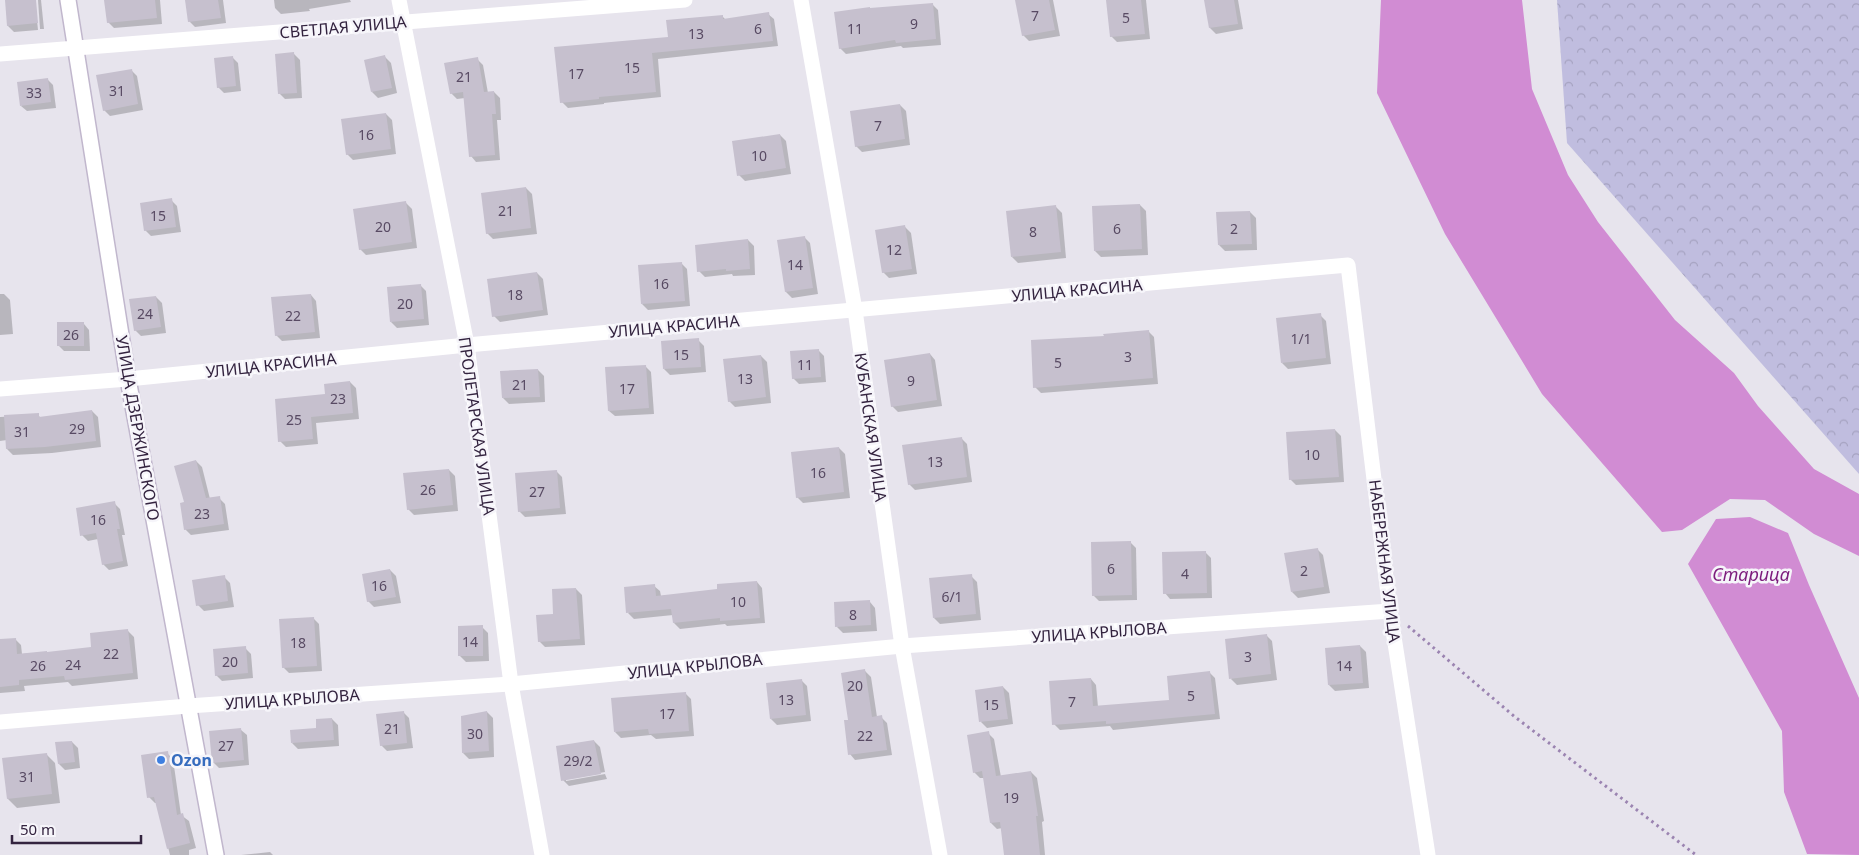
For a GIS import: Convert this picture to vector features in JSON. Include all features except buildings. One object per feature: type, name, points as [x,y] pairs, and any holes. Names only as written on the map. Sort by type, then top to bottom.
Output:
[{"type":"street","name":"УЛИЦА ДЗЕРЖИНСКОГО","points":[[68,0],[74,49],[128,379],[216,855]]},
{"type":"street","name":"ПРОЛЕТАРСКАЯ УЛИЦА","points":[[399,0],[467,345],[511,684],[542,855]]},
{"type":"street","name":"СВЕТЛАЯ УЛИЦА","points":[[0,54],[685,0]]},
{"type":"street","name":"КУБАНСКАЯ УЛИЦА","points":[[801,0],[855,310],[902,646],[940,855]]},
{"type":"street","name":"УЛИЦА КРАСИНА","points":[[0,389],[128,379],[467,345],[1348,265]]},
{"type":"street","name":"НАБЕРЕЖНАЯ УЛИЦА","points":[[1348,265],[1390,611],[1428,855]]},
{"type":"street","name":"УЛИЦА КРЫЛОВА","points":[[0,722],[188,706],[511,684],[902,646],[1390,611]]},
{"type":"path","points":[[1390,611],[1516,717],[1696,855]]},
{"type":"green space","points":[[1557,0],[1859,0],[1859,474],[1567,143]]},
{"type":"water","points":[[1381,0],[1522,0],[1532,89],[1568,175],[1598,222],[1675,320],[1734,373],[1758,406],[1814,469],[1859,494],[1859,556],[1814,534],[1765,500],[1730,499],[1682,530],[1662,532],[1542,394],[1445,234],[1377,93]]},
{"type":"water","name":"Старица","points":[[1750,517],[1788,533],[1859,698],[1859,855],[1807,854],[1784,792],[1782,731],[1688,564],[1716,519]]},
{"type":"place","name":"Ozon","points":[[161,760]]}]
